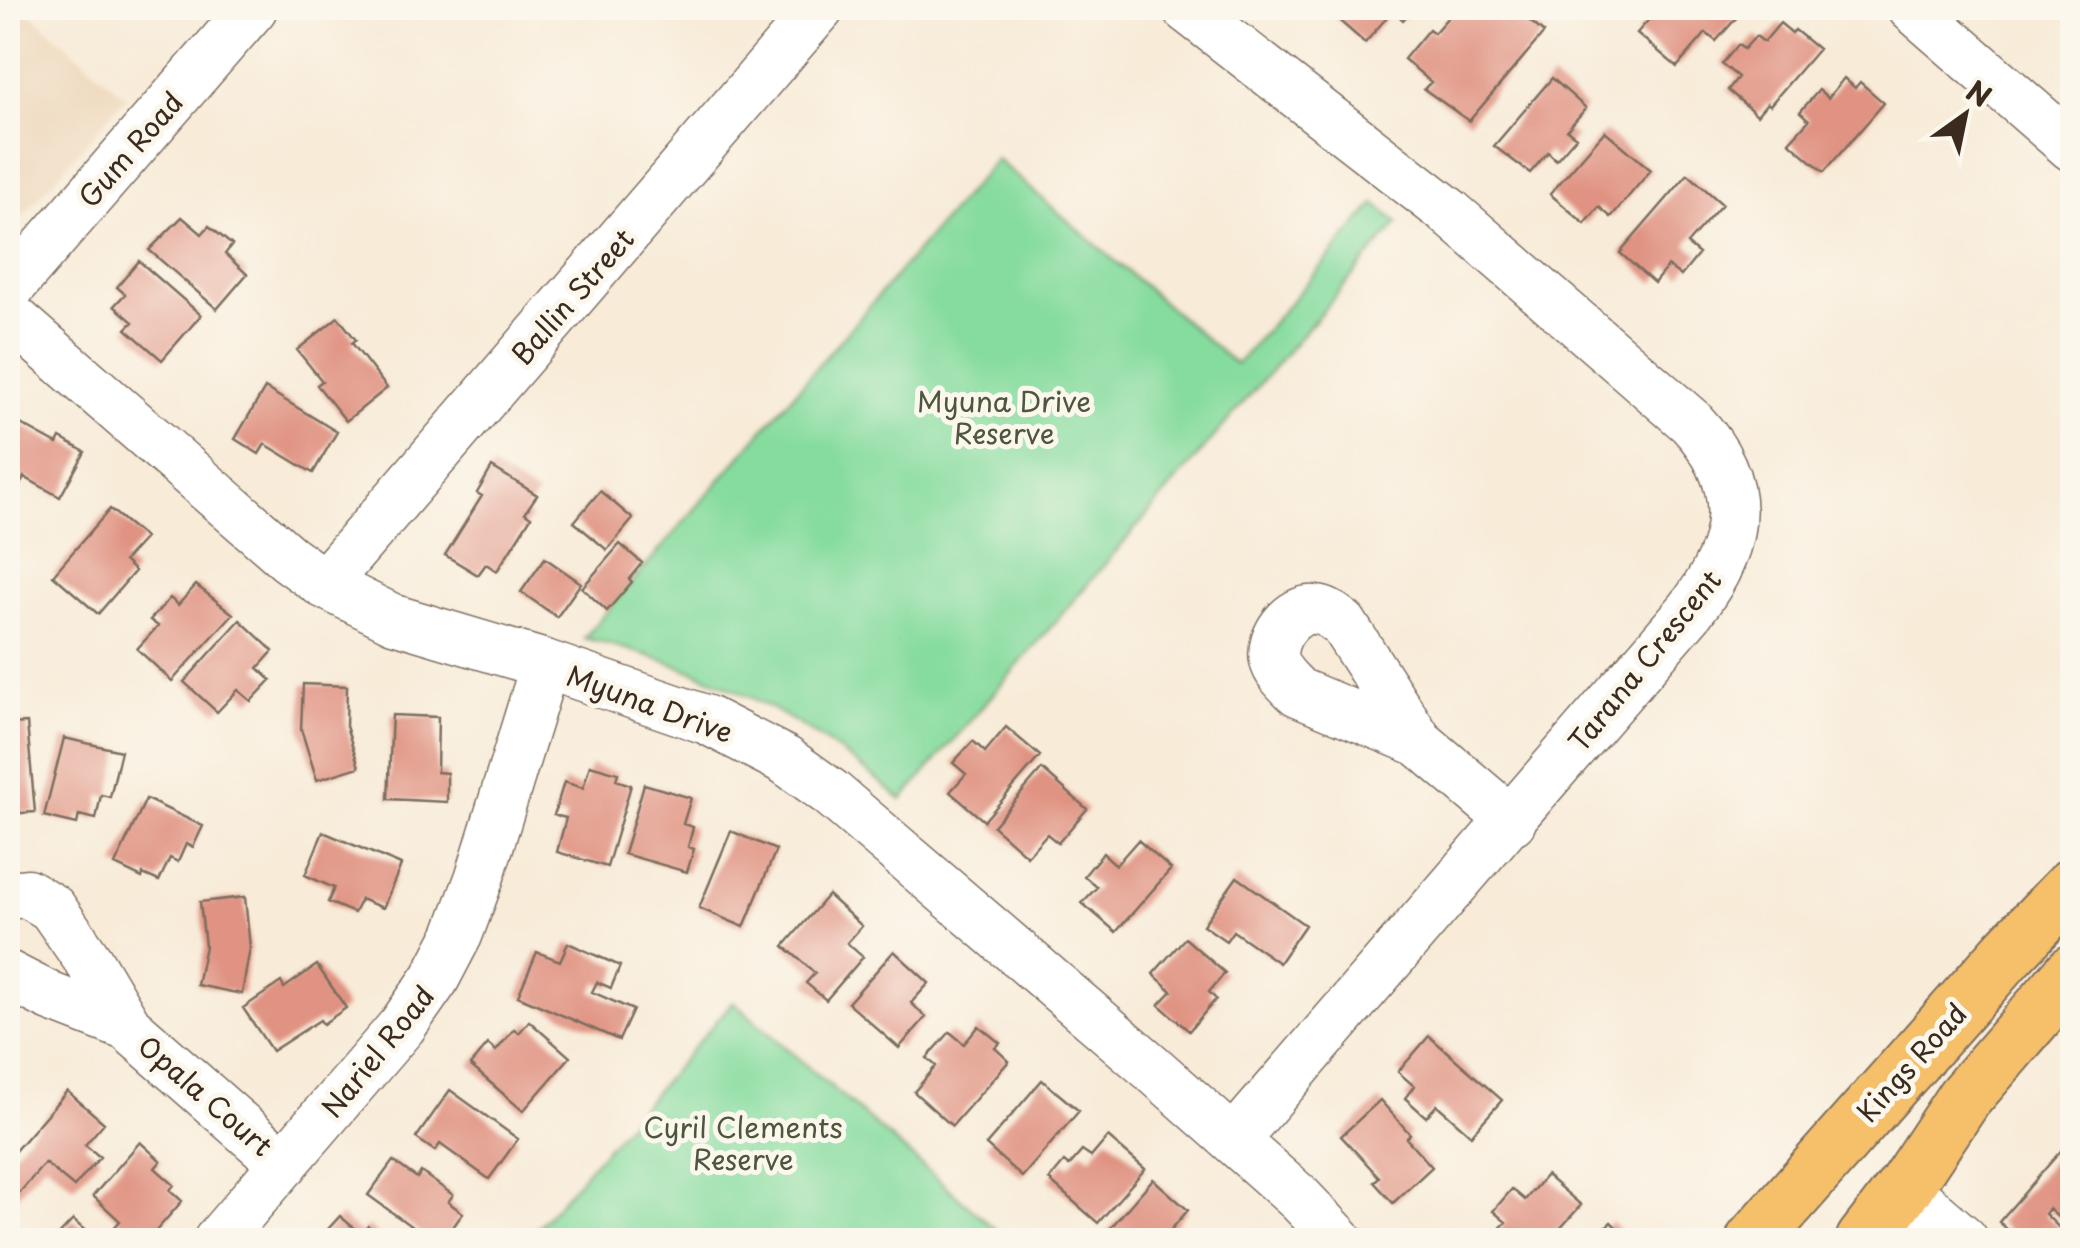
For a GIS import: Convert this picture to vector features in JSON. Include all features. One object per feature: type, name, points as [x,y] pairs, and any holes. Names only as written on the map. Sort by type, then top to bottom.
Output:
[{"type":"main road","name":"Kings Road","points":[[1754,1240],[2072,886]]},
{"type":"main road","points":[[1864,1240],[1964,1098],[2072,973]]},
{"type":"street","name":"Gum Road","points":[[8,290],[254,8]]},
{"type":"street","name":"Ballin Street","points":[[324,584],[820,8]]},
{"type":"street","name":"Tarana Crescent","points":[[1186,8],[1448,212],[1691,422],[1718,454],[1731,494],[1732,516],[1730,538],[1712,584],[1234,1140]]},
{"type":"street","points":[[1912,8],[2072,147]]},
{"type":"street","name":"Myuna Drive","points":[[8,314],[288,558],[324,584],[394,619],[545,664],[707,720],[785,760],[831,793],[927,874],[1234,1140],[1339,1240]]},
{"type":"street","name":"Nariel Road","points":[[218,1240],[402,1026],[435,979],[458,935],[479,879],[545,664]]},
{"type":"street","points":[[1419,742],[1512,821]]},
{"type":"street","name":"Opala Court","points":[[8,896],[27,893],[52,908],[128,1027],[284,1164]]},
{"type":"street","name":"Opala Court","points":[[8,975],[51,997],[128,1027]]},
{"type":"street","points":[[1904,1188],[1964,1240]]},
{"type":"street","name":"Myuna Drive","points":[[1300,1199],[1357,1240]]},
{"type":"shaded area","points":[[8,8],[24,8],[126,97],[8,233]]},
{"type":"green space","name":"Myuna Drive Reserve","points":[[996,159],[1236,365],[1375,204],[1398,223],[902,800],[829,744],[754,699],[673,664],[584,638]]},
{"type":"green space","name":"Cyril Clements Reserve","points":[[733,1002],[1008,1240],[527,1240]]},
{"type":"building","points":[[1329,8],[1414,8],[1403,20],[1393,10],[1365,43]]},
{"type":"building","points":[[1456,8],[1515,8],[1544,33],[1469,121],[1424,89],[1431,82],[1404,59],[1429,29],[1434,33]]},
{"type":"building","points":[[1659,8],[1745,8],[1716,41],[1706,33],[1677,67],[1637,33]]},
{"type":"building","points":[[1780,23],[1818,49],[1757,115],[1728,90],[1738,77],[1722,64],[1738,45],[1744,49],[1756,36],[1764,42]]},
{"type":"building","points":[[1552,78],[1586,108],[1567,130],[1576,137],[1556,160],[1548,152],[1530,173],[1494,146]]},
{"type":"building","points":[[1844,78],[1855,88],[1860,82],[1884,103],[1824,172],[1789,142],[1809,120],[1800,112],[1819,90],[1828,98]]},
{"type":"building","points":[[1605,131],[1651,170],[1611,217],[1599,207],[1585,224],[1550,194]]},
{"type":"building","points":[[1688,174],[1722,204],[1687,244],[1699,254],[1681,276],[1668,266],[1654,283],[1620,253]]},
{"type":"building","points":[[182,217],[202,234],[209,226],[232,245],[225,254],[247,274],[217,309],[149,250]]},
{"type":"building","points":[[139,261],[201,315],[162,360],[126,329],[133,322],[114,306],[125,294],[117,287]]},
{"type":"building","points":[[338,317],[356,340],[352,343],[387,388],[346,421],[317,385],[322,381],[297,350]]},
{"type":"building","points":[[265,388],[337,432],[313,473],[265,444],[259,454],[235,439]]},
{"type":"building","points":[[8,417],[57,444],[60,438],[85,452],[60,497],[24,477],[21,483],[8,475]]},
{"type":"building","points":[[492,467],[537,495],[525,513],[531,517],[497,571],[486,564],[478,575],[445,555],[482,496],[477,493]]},
{"type":"building","points":[[600,491],[633,519],[607,550],[574,522]]},
{"type":"building","points":[[110,509],[145,538],[124,561],[135,571],[98,614],[53,575]]},
{"type":"building","points":[[620,544],[642,563],[629,579],[632,582],[607,611],[582,588]]},
{"type":"building","points":[[545,558],[581,583],[557,617],[521,592]]},
{"type":"building","points":[[196,585],[233,614],[172,681],[137,649],[158,626],[150,620],[170,598],[178,605]]},
{"type":"building","points":[[240,620],[273,651],[258,668],[271,680],[251,701],[238,690],[217,712],[184,682]]},
{"type":"building","points":[[303,684],[347,686],[346,726],[359,767],[317,780],[301,729]]},
{"type":"building","points":[[392,715],[438,717],[437,772],[447,773],[447,802],[388,799]]},
{"type":"building","points":[[27,723],[35,812],[8,814],[8,724]]},
{"type":"building","points":[[1006,727],[1040,756],[984,821],[950,792],[966,774],[953,763],[973,741],[985,752]]},
{"type":"building","points":[[64,738],[121,751],[110,797],[101,795],[96,819],[79,815],[77,824],[44,816]]},
{"type":"building","points":[[590,765],[618,773],[616,780],[631,785],[607,867],[557,852],[566,818],[554,815],[564,782],[583,788]]},
{"type":"building","points":[[1042,769],[1087,809],[1058,843],[1047,834],[1027,856],[993,826]]},
{"type":"building","points":[[644,784],[691,798],[683,824],[693,827],[688,847],[694,849],[687,872],[624,854]]},
{"type":"building","points":[[146,799],[203,826],[193,847],[186,844],[178,862],[170,858],[159,881],[115,865]]},
{"type":"building","points":[[731,831],[776,850],[744,927],[699,908]]},
{"type":"building","points":[[323,832],[401,865],[383,908],[361,899],[354,913],[328,902],[334,888],[305,875]]},
{"type":"building","points":[[1138,840],[1171,869],[1116,932],[1082,903],[1097,887],[1084,876],[1103,853],[1116,865]]},
{"type":"building","points":[[1237,877],[1305,925],[1279,963],[1233,931],[1226,941],[1203,925]]},
{"type":"building","points":[[828,895],[862,926],[847,943],[863,957],[826,1000],[806,983],[815,973],[784,946]]},
{"type":"building","points":[[245,897],[250,948],[242,994],[197,985],[205,946],[200,902]]},
{"type":"building","points":[[1185,938],[1225,973],[1209,992],[1216,999],[1189,1031],[1159,1005],[1172,991],[1153,974]]},
{"type":"building","points":[[568,943],[620,966],[611,988],[597,982],[592,992],[633,1010],[619,1040],[518,996],[537,952],[560,961]]},
{"type":"building","points":[[894,951],[929,983],[911,1003],[926,1017],[899,1048],[848,1003]]},
{"type":"building","points":[[317,965],[346,1008],[272,1051],[243,1008],[281,982],[284,988]]},
{"type":"building","points":[[529,1021],[570,1057],[523,1111],[470,1065],[488,1044],[496,1051],[514,1029],[519,1033]]},
{"type":"building","points":[[979,1026],[1000,1043],[995,1048],[1009,1061],[952,1126],[914,1092],[936,1066],[927,1058],[950,1032],[964,1044]]},
{"type":"building","points":[[1429,1036],[1502,1100],[1471,1135],[1437,1105],[1426,1117],[1405,1098],[1414,1086],[1398,1072]]},
{"type":"building","points":[[1042,1080],[1079,1111],[1022,1177],[986,1145]]},
{"type":"building","points":[[450,1090],[518,1139],[489,1179],[440,1144],[435,1151],[416,1138]]},
{"type":"building","points":[[67,1091],[104,1123],[85,1145],[100,1157],[74,1187],[45,1163],[15,1198],[8,1192],[8,1159]]},
{"type":"building","points":[[1380,1100],[1432,1167],[1393,1203],[1374,1182],[1379,1177],[1341,1136]]},
{"type":"building","points":[[1108,1137],[1145,1169],[1098,1223],[1049,1180],[1064,1162],[1069,1166],[1082,1151],[1091,1157]]},
{"type":"building","points":[[2072,1138],[2072,1230],[2049,1209],[2045,1214],[2072,1240],[2019,1240],[1999,1222]]},
{"type":"building","points":[[140,1142],[161,1161],[155,1168],[174,1185],[170,1190],[182,1201],[148,1240],[103,1240],[120,1221],[93,1196]]},
{"type":"building","points":[[393,1161],[417,1178],[421,1172],[453,1195],[448,1202],[463,1213],[444,1240],[430,1240],[368,1195]]},
{"type":"building","points":[[1546,1175],[1581,1205],[1550,1240],[1489,1240],[1506,1222],[1493,1211],[1512,1189],[1525,1200]]},
{"type":"building","points":[[1153,1179],[1188,1210],[1162,1240],[1100,1240]]},
{"type":"building","points":[[340,1216],[361,1234],[368,1226],[383,1239],[387,1235],[394,1240],[318,1240]]},
{"type":"building","points":[[73,1220],[96,1240],[54,1240]]},
{"type":"building","points":[[1611,1222],[1629,1240],[1591,1240]]}]
